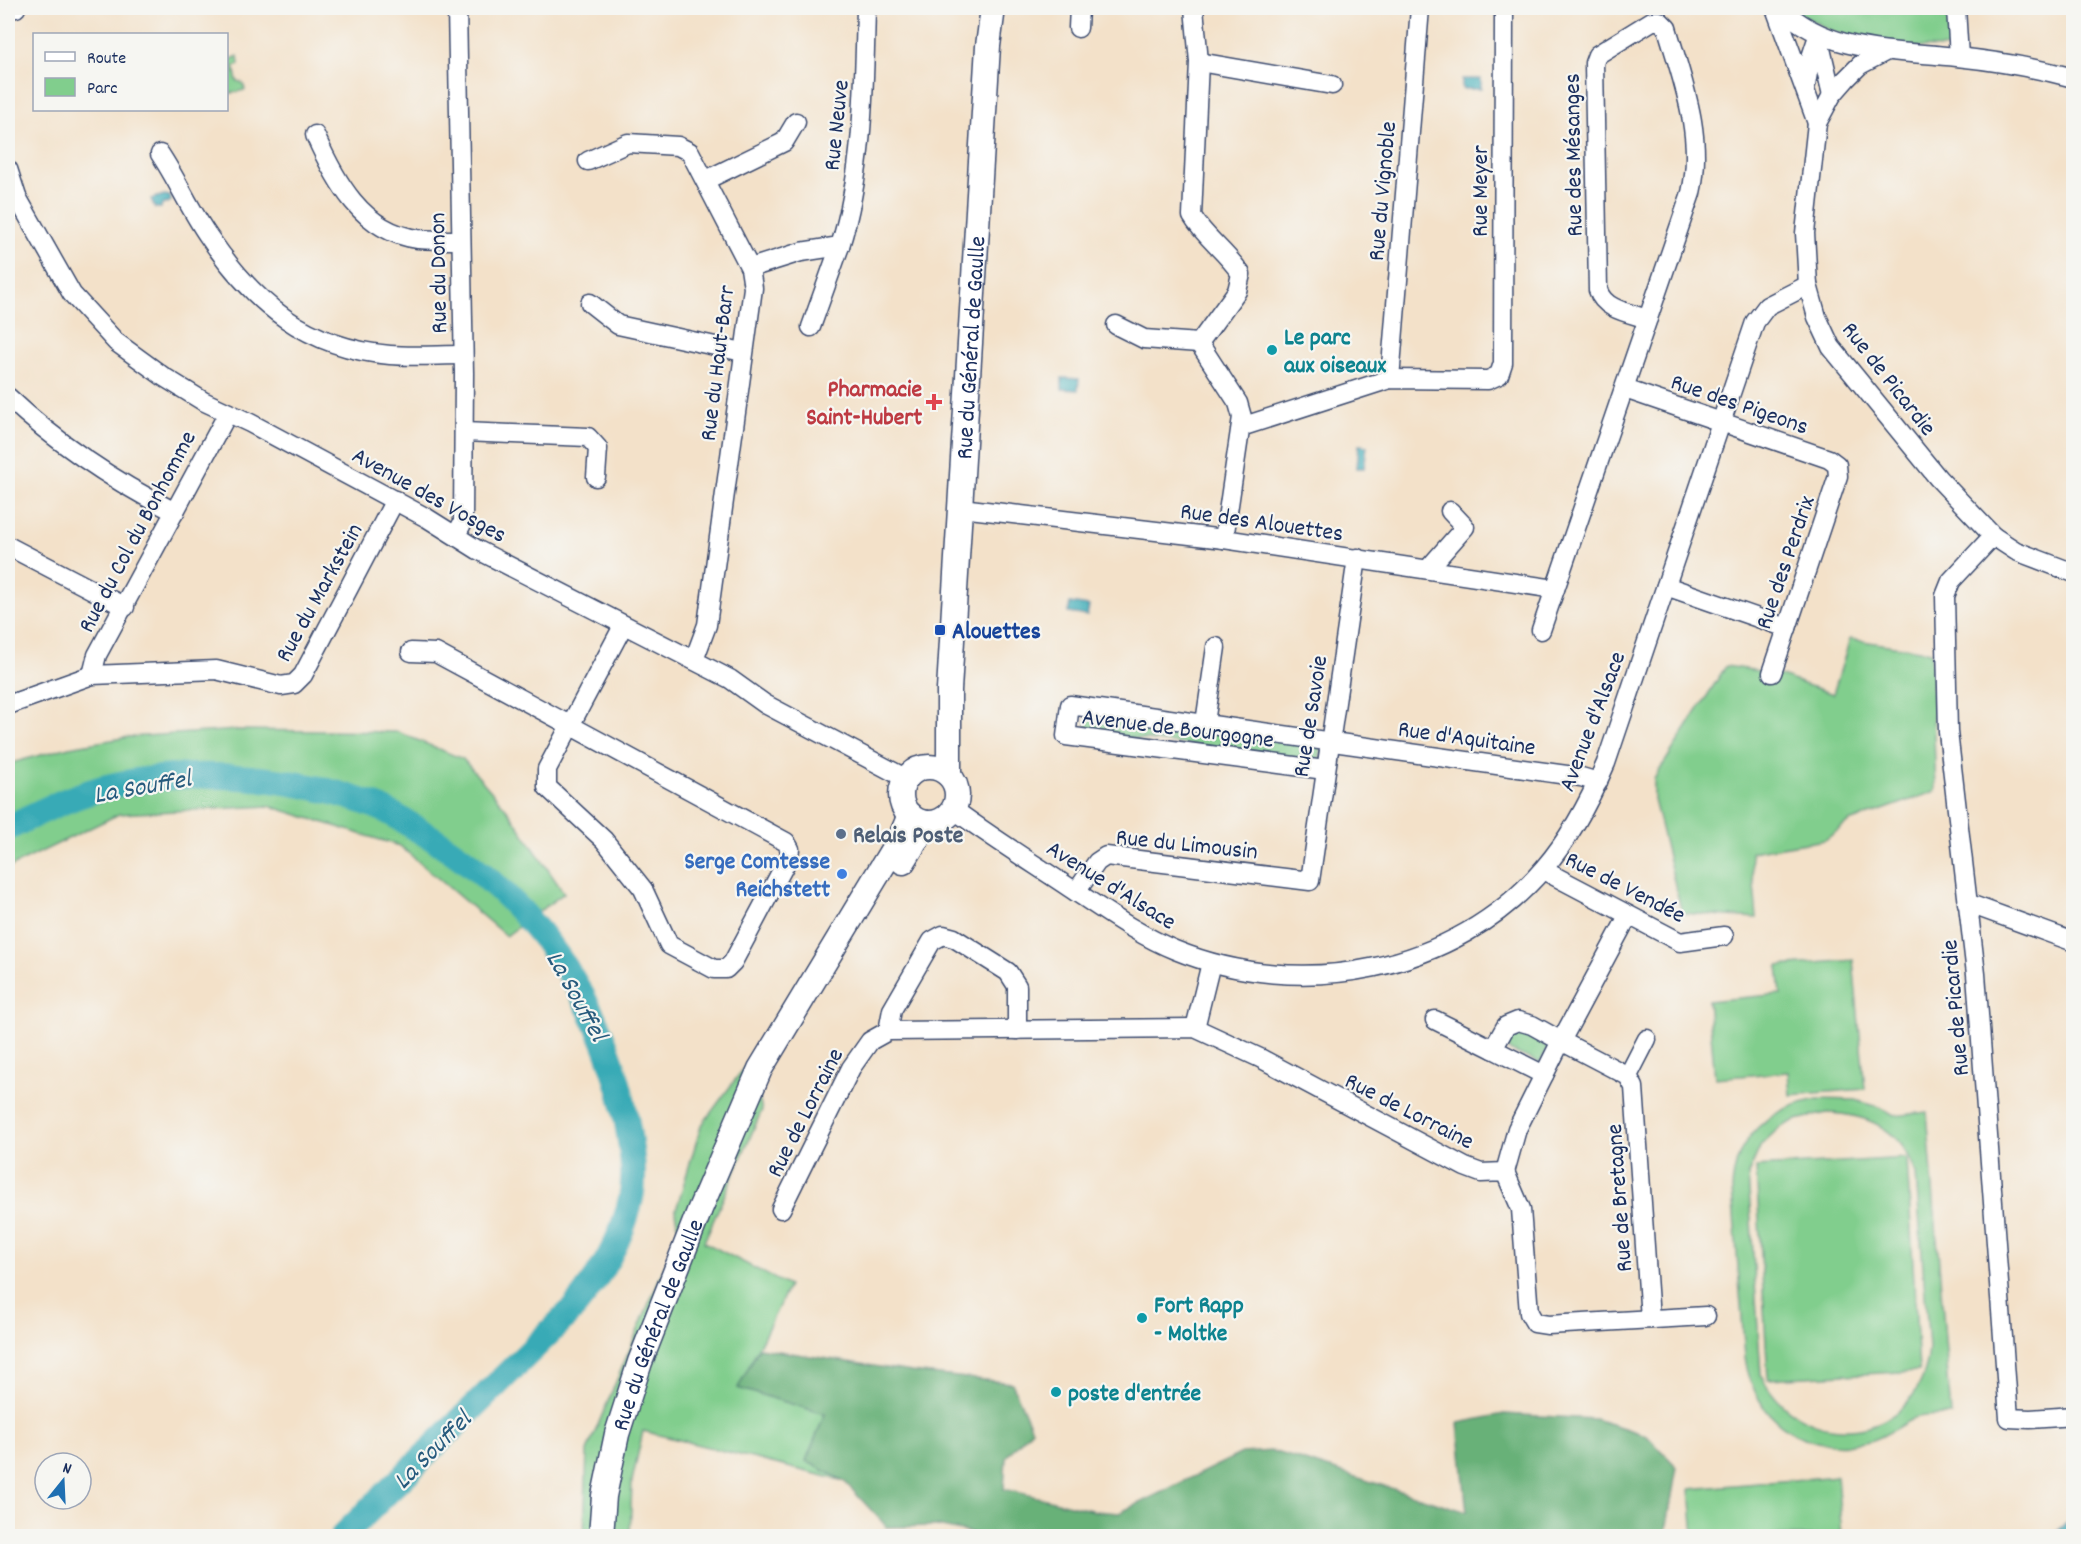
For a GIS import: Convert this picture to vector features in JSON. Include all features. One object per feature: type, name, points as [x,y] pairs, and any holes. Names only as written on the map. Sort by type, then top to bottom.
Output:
[{"type":"main road","name":"Rue du Général de Gaulle","points":[[949,775],[950,690],[988,46],[993,8]]},
{"type":"main road","name":"Rue du Général de Gaulle","points":[[916,773],[950,690]]},
{"type":"main road","points":[[937,768],[949,775],[957,792],[953,809],[942,820],[918,819],[902,801],[901,793],[916,773],[937,768]]},
{"type":"main road","name":"Rue du Général de Gaulle","points":[[602,1536],[609,1466],[628,1396],[668,1285],[740,1121],[771,1076],[918,819]]},
{"type":"street","points":[[8,9],[16,8]]},
{"type":"street","name":"Rue du Donon","points":[[456,535],[463,522],[464,432],[457,8]]},
{"type":"street","name":"Rue Neuve","points":[[812,327],[847,222],[863,116],[866,8]]},
{"type":"street","points":[[1078,8],[1078,28]]},
{"type":"street","points":[[1194,8],[1199,62],[1192,216],[1201,231],[1232,259],[1241,274],[1237,291],[1199,342]]},
{"type":"street","name":"Rue du Vignoble","points":[[1390,379],[1420,8]]},
{"type":"street","name":"Rue Meyer","points":[[1390,379],[1488,380],[1499,375],[1503,363],[1504,8]]},
{"type":"street","name":"Rue de Picardie","points":[[1775,8],[1806,87],[1817,123]]},
{"type":"street","points":[[1781,8],[1818,36],[1854,46],[1959,57],[2042,70],[2073,78]]},
{"type":"street","points":[[1956,8],[1959,57]]},
{"type":"street","name":"Rue des Mésanges","points":[[1541,630],[1625,389],[1691,193],[1696,151],[1689,103],[1667,28],[1660,21],[1652,21],[1597,55],[1594,63],[1598,290],[1600,297],[1612,307],[1648,319]]},
{"type":"street","points":[[1818,36],[1832,95]]},
{"type":"street","name":"Rue de Picardie","points":[[1806,87],[1810,60],[1818,36]]},
{"type":"street","name":"Rue de Picardie","points":[[1887,51],[1860,65],[1832,95],[1817,123],[1805,233],[1808,285],[1817,317],[1831,347],[1938,478],[1993,536],[2016,551],[2073,573]]},
{"type":"street","points":[[1199,62],[1332,85]]},
{"type":"street","points":[[706,180],[784,142],[796,122]]},
{"type":"street","points":[[315,135],[336,180],[377,224],[418,239],[460,240]]},
{"type":"street","name":"Rue du Haut-Barr","points":[[588,161],[628,143],[678,146],[690,152],[750,268],[753,288],[707,625],[694,660]]},
{"type":"street","points":[[160,154],[197,219],[230,267],[256,297],[287,321],[322,339],[380,354],[463,355]]},
{"type":"street","name":"Avenue des Vosges","points":[[8,169],[17,197],[72,294],[116,342],[182,389],[395,500],[478,550],[623,626],[694,660],[736,683],[765,704],[916,773]]},
{"type":"street","points":[[750,268],[801,252],[840,246]]},
{"type":"street","name":"Avenue d'Alsace","points":[[953,809],[1141,933],[1173,950],[1211,963],[1264,974],[1326,976],[1369,969],[1408,958],[1481,922],[1543,870],[1584,809],[1598,782],[1758,316],[1776,300],[1808,285]]},
{"type":"street","points":[[590,303],[618,325],[743,352]]},
{"type":"street","points":[[1116,325],[1144,339],[1199,342]]},
{"type":"street","points":[[1199,342],[1238,404],[1241,427],[1224,539]]},
{"type":"street","points":[[1241,427],[1390,379]]},
{"type":"street","name":"Rue des Pigeons","points":[[1625,389],[1829,459],[1838,465]]},
{"type":"street","points":[[8,397],[26,414],[120,482],[175,512]]},
{"type":"street","name":"Rue du Col du Bonhomme","points":[[92,675],[97,655],[228,413]]},
{"type":"street","points":[[464,432],[588,437],[598,448],[596,477]]},
{"type":"street","name":"Rue des Perdrix","points":[[1772,673],[1838,476],[1838,465]]},
{"type":"street","name":"Rue du Markstein","points":[[92,675],[216,670],[281,686],[294,684],[303,675],[395,500]]},
{"type":"street","name":"Rue des Alouettes","points":[[961,508],[1224,539],[1555,589]]},
{"type":"street","points":[[1428,569],[1465,527],[1450,511]]},
{"type":"street","name":"Rue de Picardie","points":[[1993,536],[1951,581],[1945,596],[1948,732],[1976,974],[2009,1418],[2073,1416]]},
{"type":"street","points":[[8,546],[125,607]]},
{"type":"street","name":"Rue de Savoie","points":[[1310,881],[1357,558]]},
{"type":"street","points":[[1666,586],[1787,628]]},
{"type":"street","points":[[411,652],[436,653],[571,726],[786,842],[790,849],[789,857],[733,963],[726,969],[714,969],[669,945],[643,889],[604,840],[547,787],[547,769],[571,726],[623,626]]},
{"type":"street","points":[[1205,723],[1216,647]]},
{"type":"street","points":[[8,705],[92,675]]},
{"type":"street","name":"Avenue de Bourgogne","points":[[1325,770],[1066,736],[1070,705],[1330,742]]},
{"type":"street","name":"Rue d'Aquitaine","points":[[1330,742],[1581,777],[1598,782]]},
{"type":"street","name":"Rue du Limousin","points":[[1076,892],[1097,862],[1106,856],[1310,881]]},
{"type":"street","name":"Rue de Vendée","points":[[1543,870],[1680,942],[1724,936]]},
{"type":"street","points":[[1967,903],[2073,942]]},
{"type":"street","points":[[1628,916],[1517,1129],[1505,1172],[1521,1209],[1531,1318],[1535,1323],[1548,1325],[1706,1316]]},
{"type":"street","points":[[888,1031],[892,1010],[932,941],[943,935],[954,938],[1008,972],[1017,986],[1017,1030]]},
{"type":"street","points":[[1195,1028],[1211,963]]},
{"type":"street","points":[[1436,1020],[1544,1075]]},
{"type":"street","points":[[1493,1049],[1506,1026],[1518,1021],[1532,1025],[1628,1076],[1647,1039]]},
{"type":"street","name":"Rue de Lorraine","points":[[781,1209],[851,1068],[870,1041],[888,1031],[1195,1028],[1260,1058],[1465,1167],[1481,1173],[1505,1172]]},
{"type":"street","name":"Rue de Bretagne","points":[[1628,1076],[1635,1095],[1650,1318]]},
{"type":"green space","points":[[1789,8],[1951,8],[1954,48],[1886,47],[1831,31]]},
{"type":"green space","points":[[238,56],[239,65],[234,67],[237,81],[243,83],[245,90],[228,94],[228,61]]},
{"type":"green space","points":[[1850,639],[1931,652],[1936,791],[1849,822],[1825,840],[1751,852],[1757,918],[1682,913],[1654,800],[1654,779],[1726,666],[1772,673],[1833,694]]},
{"type":"green space","points":[[1094,713],[1317,745],[1321,750],[1319,761],[1091,733],[1086,723]]},
{"type":"green space","points":[[237,730],[398,732],[463,759],[509,812],[564,893],[506,936],[400,846],[269,806],[119,814],[8,868],[8,764],[69,747],[129,737]]},
{"type":"green space","points":[[1853,960],[1865,1089],[1790,1095],[1788,1072],[1715,1078],[1708,1001],[1781,994],[1778,966]]},
{"type":"green space","points":[[1518,1030],[1548,1047],[1540,1063],[1509,1050],[1507,1039]]},
{"type":"green space","points":[[749,1061],[762,1110],[704,1242],[789,1286],[738,1388],[825,1414],[806,1461],[844,1481],[643,1431],[632,1481],[630,1536],[584,1536],[587,1451],[679,1232],[675,1213],[701,1126]]},
{"type":"green space","points":[[1818,1099],[1855,1100],[1879,1107],[1894,1116],[1927,1112],[1951,1415],[1918,1417],[1873,1440],[1849,1444],[1827,1444],[1807,1439],[1788,1430],[1760,1401],[1750,1380],[1745,1357],[1732,1190],[1734,1171],[1747,1140],[1757,1128],[1770,1118],[1800,1103]],"holes":[[[1827,1113],[1843,1114],[1871,1121],[1893,1136],[1903,1146],[1916,1174],[1929,1348],[1921,1380],[1905,1404],[1883,1420],[1857,1428],[1830,1428],[1803,1419],[1779,1401],[1761,1375],[1748,1174],[1761,1145],[1779,1128],[1796,1120]]]},
{"type":"green space","points":[[1907,1158],[1919,1371],[1768,1379],[1756,1167]]},
{"type":"green space","points":[[759,1348],[912,1372],[1012,1383],[1032,1429],[1006,1457],[1004,1489],[1095,1511],[1119,1513],[1242,1453],[1273,1451],[1467,1512],[1458,1423],[1504,1414],[1595,1419],[1646,1435],[1677,1467],[1665,1536],[985,1536],[937,1526],[887,1527],[844,1481],[806,1461],[825,1414],[738,1388]]},
{"type":"green space","points":[[1837,1476],[1842,1536],[1694,1536],[1690,1489]]},
{"type":"water","points":[[1462,79],[1481,79],[1481,89],[1462,89]]},
{"type":"water","points":[[164,195],[170,196],[171,201],[162,205],[161,208],[155,208],[151,199]]},
{"type":"water","points":[[1062,378],[1079,379],[1078,390],[1062,389]]},
{"type":"water","points":[[1359,445],[1367,446],[1364,468],[1357,468]]},
{"type":"water","points":[[1070,603],[1089,606],[1087,616],[1068,613]]},
{"type":"water","points":[[2073,1518],[2073,1536],[2050,1536]]},
{"type":"waterway","name":"La Souffel","points":[[8,828],[48,808],[91,792],[120,784],[183,776],[217,776],[284,782],[317,788],[378,807],[461,857],[496,886],[528,919],[557,955],[581,994],[601,1035],[617,1078],[627,1123],[633,1170],[631,1198],[627,1214],[609,1257],[573,1309],[343,1536]]},
{"type":"place","name":"Le parc aux oiseaux","points":[[1272,350]]},
{"type":"place","name":"Pharmacie Saint-Hubert","points":[[934,402]]},
{"type":"place","name":"Alouettes","points":[[940,630]]},
{"type":"place","name":"Relais Poste","points":[[841,834]]},
{"type":"place","name":"Serge Comtesse Reichstett","points":[[842,874]]},
{"type":"place","name":"Fort Rapp - Moltke","points":[[1142,1318]]},
{"type":"place","name":"poste d'entrée","points":[[1056,1392]]}]
